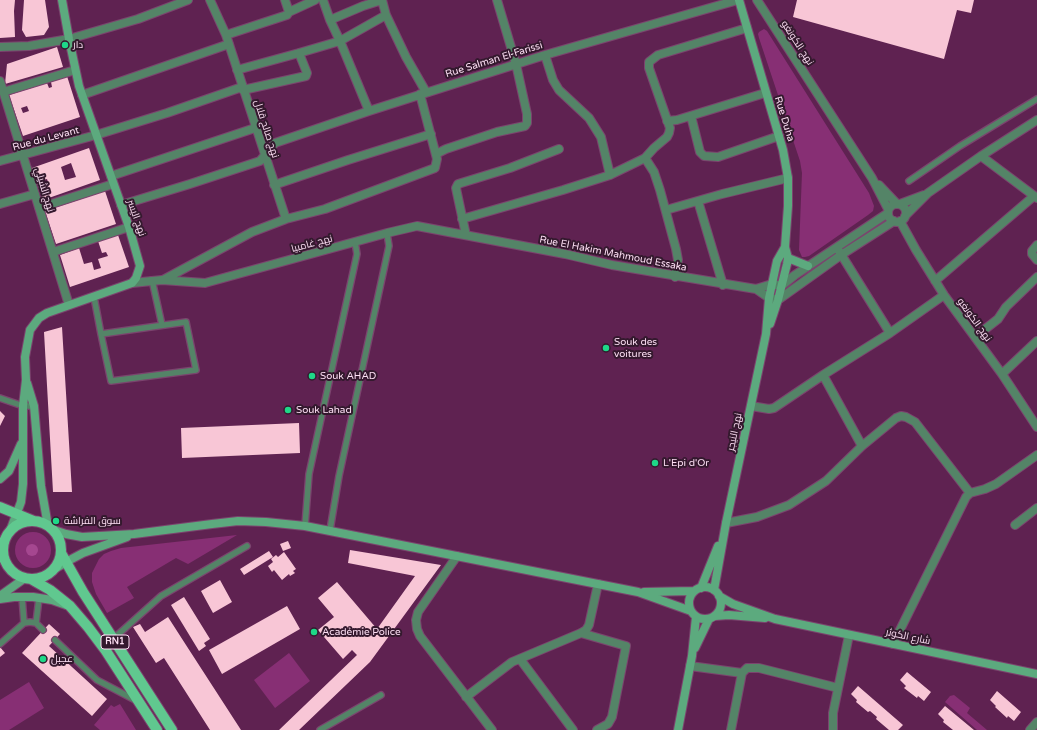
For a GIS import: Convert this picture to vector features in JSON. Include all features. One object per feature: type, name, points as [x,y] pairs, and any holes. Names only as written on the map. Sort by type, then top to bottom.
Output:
[{"type":"main road","name":"نهج اليسر","points":[[62,0],[68,39],[82,95],[129,227],[140,266],[136,278],[132,283]]},
{"type":"main road","name":"Rue Duha","points":[[738,0],[786,162],[788,178],[786,247],[788,258],[778,300]]},
{"type":"main road","name":"Rue Duha","points":[[769,298],[778,261],[786,247]]},
{"type":"main road","points":[[788,258],[808,266]]},
{"type":"main road","points":[[7,566],[3,553],[5,539],[18,514],[23,484],[22,406],[26,380],[25,357],[30,330],[40,318],[47,313],[132,283]]},
{"type":"main road","name":"نهج النيجر","points":[[723,535],[766,334],[769,298]]},
{"type":"main road","name":"نهج النيجر","points":[[766,334],[778,300]]},
{"type":"main road","points":[[26,380],[34,406],[41,486],[50,527]]},
{"type":"main road","points":[[0,479],[9,471],[16,459],[23,439]]},
{"type":"main road","points":[[0,507],[66,534],[82,537],[134,534],[238,522],[266,522],[306,526],[638,592],[693,614],[704,620],[712,617]]},
{"type":"main road","points":[[5,539],[22,524],[26,522],[36,522]]},
{"type":"main road","name":"RN1","points":[[50,527],[59,540],[63,557],[83,592],[172,730]]},
{"type":"main road","points":[[0,598],[28,579],[39,578],[47,575],[54,570],[58,562],[63,557],[83,554],[134,534]]},
{"type":"main road","points":[[692,656],[693,614],[689,601],[698,590],[723,535]]},
{"type":"main road","points":[[678,730],[692,656],[698,640],[712,617],[721,606],[717,593],[723,535]]},
{"type":"main road","name":"RN1","points":[[0,557],[18,576],[28,579],[50,590],[70,606],[106,650],[157,730]]},
{"type":"main road","points":[[638,592],[698,590],[710,588],[717,593]]},
{"type":"main road","name":"شارع الكوثر","points":[[717,593],[733,604],[775,619]]},
{"type":"main road","points":[[0,598],[39,598],[52,600],[70,606]]},
{"type":"main road","name":"شارع الكوثر","points":[[712,617],[729,615],[775,619],[1037,674]]},
{"type":"street","points":[[0,47],[29,46],[68,39],[138,19],[173,2],[188,0]]},
{"type":"street","name":"نهج صالح قلال","points":[[210,0],[226,34],[255,128],[286,219]]},
{"type":"street","points":[[285,0],[289,12]]},
{"type":"street","points":[[226,34],[287,15],[289,12],[315,0]]},
{"type":"street","points":[[324,0],[330,20],[340,40],[368,111]]},
{"type":"street","points":[[162,280],[252,232],[286,219],[325,209],[435,168],[438,159],[431,134],[423,93],[386,15],[382,0],[362,3],[330,20]]},
{"type":"street","points":[[436,154],[446,149],[498,132],[525,126],[527,122],[528,118],[516,64],[498,0]]},
{"type":"street","name":"Rue Salman El-Farissi","points":[[265,156],[275,143],[368,111],[545,55],[738,0]]},
{"type":"street","name":"نهج الكونغو","points":[[757,0],[872,178],[888,211]]},
{"type":"street","points":[[237,70],[340,40],[386,15]]},
{"type":"street","points":[[462,219],[529,201],[610,175],[645,158],[670,133],[668,121],[657,94],[649,68],[649,62],[658,55],[747,28]]},
{"type":"street","points":[[82,95],[229,44]]},
{"type":"street","name":"Rue du Levant","points":[[0,161],[96,135],[243,89],[306,76],[307,73],[299,53]]},
{"type":"street","points":[[545,55],[553,80],[559,90],[589,118],[602,138],[610,175]]},
{"type":"street","points":[[3,92],[75,70]]},
{"type":"street","name":"نهج الشيلي","points":[[0,81],[69,305]]},
{"type":"street","points":[[668,121],[691,116],[765,93]]},
{"type":"street","points":[[691,116],[700,152],[704,156],[718,156],[779,136]]},
{"type":"street","points":[[756,290],[769,298],[778,300],[841,255],[900,219],[928,193],[981,156],[1037,120]]},
{"type":"street","points":[[39,208],[255,128]]},
{"type":"street","points":[[274,185],[431,134]]},
{"type":"street","points":[[466,235],[456,188],[458,184],[510,168],[559,149]]},
{"type":"street","points":[[121,205],[190,184],[260,160],[265,156]]},
{"type":"street","points":[[935,281],[1036,197],[981,156]]},
{"type":"street","points":[[645,158],[654,172],[666,210],[678,260],[675,277]]},
{"type":"street","points":[[666,210],[788,178]]},
{"type":"street","name":"نهج الكونغو","points":[[872,178],[898,204]]},
{"type":"street","points":[[756,290],[772,284],[781,286],[888,211],[890,206],[928,193]]},
{"type":"street","points":[[0,204],[35,194]]},
{"type":"street","points":[[698,201],[723,285]]},
{"type":"street","points":[[898,204],[905,209],[900,219]]},
{"type":"street","points":[[888,211],[888,216],[900,219]]},
{"type":"street","name":"نهج الكونغو","points":[[900,219],[916,250],[944,295],[1002,374],[1037,428]]},
{"type":"street","name":"نهج غامبيا","points":[[132,283],[162,280],[206,283],[417,226],[466,235]]},
{"type":"street","points":[[53,252],[129,227]]},
{"type":"street","name":"Rue El Hakim Mahmoud Essaka","points":[[466,235],[675,277],[756,290]]},
{"type":"street","points":[[1037,245],[1032,251],[1032,254],[1037,260]]},
{"type":"street","points":[[836,247],[890,333]]},
{"type":"street","points":[[975,337],[998,319],[1006,307],[1037,277]]},
{"type":"street","points":[[751,406],[769,409],[774,408],[890,333],[944,295]]},
{"type":"street","points":[[1002,374],[1037,341]]},
{"type":"street","points":[[823,375],[862,446]]},
{"type":"street","points":[[726,523],[757,517],[789,505],[826,481],[862,446],[896,418],[901,416],[915,422],[970,493]]},
{"type":"street","points":[[893,644],[966,497],[970,493],[996,484],[1037,455]]},
{"type":"street","points":[[1015,525],[1037,508]]},
{"type":"street","points":[[457,556],[418,612],[416,620],[417,629],[420,636],[492,730]]},
{"type":"street","points":[[466,697],[512,662],[581,634],[589,625],[598,584]]},
{"type":"street","points":[[581,634],[626,646],[612,717],[608,724],[597,730]]},
{"type":"street","points":[[833,730],[833,713],[850,635]]},
{"type":"street","points":[[520,659],[573,730]]},
{"type":"street","points":[[690,666],[742,673]]},
{"type":"street","points":[[732,730],[742,673],[747,668],[759,668],[838,688]]},
{"type":"street","points":[[1030,730],[1037,722]]},
{"type":"lane","points":[[909,182],[960,146],[1037,99]]},
{"type":"lane","points":[[330,530],[339,476],[389,246],[387,233]]},
{"type":"lane","points":[[306,526],[309,474],[357,254],[355,242]]},
{"type":"lane","points":[[152,280],[162,325]]},
{"type":"lane","points":[[94,297],[101,334],[111,381],[196,370],[186,322],[101,334]]},
{"type":"lane","points":[[0,398],[22,406],[34,406]]},
{"type":"lane","points":[[113,639],[161,596],[247,546]]},
{"type":"lane","points":[[22,597],[24,623]]},
{"type":"lane","points":[[36,623],[39,598]]},
{"type":"lane","points":[[0,644],[24,623],[36,623],[43,630]]},
{"type":"lane","points":[[54,640],[97,680],[139,702]]},
{"type":"lane","points":[[320,730],[381,695]]},
{"type":"shaded area","points":[[764,29],[767,31],[869,193],[874,206],[873,211],[868,215],[809,256],[805,257],[802,257],[799,250],[802,173],[800,161],[759,38],[759,32]]},
{"type":"shaded area","points":[[36,532],[46,537],[50,543],[50,557],[46,563],[40,567],[30,568],[20,563],[16,557],[15,547],[20,537],[26,533]]},
{"type":"shaded area","points":[[237,535],[188,564],[176,558],[127,587],[134,598],[107,613],[96,594],[92,582],[92,573],[99,559],[104,554],[111,551],[121,548]]},
{"type":"shaded area","points":[[32,544],[36,546],[38,550],[36,554],[32,556],[28,554],[26,550],[28,546]]},
{"type":"shaded area","points":[[289,653],[310,681],[275,708],[254,680]]},
{"type":"shaded area","points":[[29,682],[44,708],[9,730],[0,730],[0,700]]},
{"type":"shaded area","points":[[954,695],[970,708],[967,713],[987,730],[977,730],[945,702],[950,696]]},
{"type":"shaded area","points":[[120,704],[136,730],[100,730],[94,725],[111,705],[114,707]]},
{"type":"building","points":[[0,0],[15,0],[15,37],[0,38]]},
{"type":"building","points":[[24,0],[45,0],[49,27],[44,35],[26,37],[22,30]]},
{"type":"building","points":[[797,0],[974,0],[971,13],[957,10],[944,59],[793,17]]},
{"type":"building","points":[[57,47],[63,67],[5,84],[7,64]]},
{"type":"building","points":[[67,76],[80,117],[23,136],[9,95],[47,83],[49,88],[52,87],[51,82]],"holes":[[[27,106],[29,111],[23,113],[21,108]]]},
{"type":"building","points":[[89,148],[100,180],[43,200],[32,168]],"holes":[[[71,163],[76,177],[65,180],[61,167]],[[47,179],[48,182],[44,184],[43,180]]]},
{"type":"building","points":[[105,191],[116,224],[56,244],[45,211]]},
{"type":"building","points":[[118,235],[129,267],[70,287],[60,255],[79,248],[84,264],[92,262],[94,270],[101,268],[98,259],[108,256],[106,252],[102,253],[98,241]]},
{"type":"building","points":[[62,327],[72,492],[53,492],[44,332]]},
{"type":"building","points":[[0,411],[5,416],[0,426]]},
{"type":"building","points":[[299,423],[300,453],[182,458],[181,428]]},
{"type":"building","points":[[288,541],[291,548],[283,551],[280,544]]},
{"type":"building","points":[[350,550],[441,565],[370,662],[299,730],[279,730],[357,655],[352,650],[343,659],[318,630],[334,617],[318,598],[337,582],[377,629],[415,576],[348,563]]},
{"type":"building","points":[[269,551],[273,557],[244,575],[240,569]]},
{"type":"building","points":[[284,552],[296,569],[293,571],[295,573],[290,576],[289,574],[282,580],[274,570],[272,572],[268,566],[273,562],[271,559],[276,555],[278,557]]},
{"type":"building","points":[[220,580],[232,602],[213,613],[201,591]]},
{"type":"building","points":[[184,597],[210,639],[204,643],[206,646],[199,651],[171,605]]},
{"type":"building","points":[[287,606],[300,629],[222,674],[209,650]]},
{"type":"building","points":[[168,617],[241,730],[210,730],[164,658],[156,663],[133,627],[140,624],[145,632]]},
{"type":"building","points":[[49,624],[60,634],[49,646],[107,699],[92,716],[22,653]]},
{"type":"building","points":[[0,647],[5,653],[0,657]]},
{"type":"building","points":[[907,672],[931,692],[924,701],[918,696],[917,698],[904,688],[906,686],[900,680]]},
{"type":"building","points":[[858,686],[903,725],[898,730],[889,730],[876,719],[877,717],[870,711],[868,712],[856,702],[857,700],[851,694]]},
{"type":"building","points":[[997,691],[1021,712],[1014,721],[1008,716],[1007,718],[990,700]]},
{"type":"building","points":[[945,706],[974,730],[953,730],[943,722],[944,720],[938,714]]},
{"type":"place","name":"دار","points":[[65,45]]},
{"type":"place","name":"Souk des voitures","points":[[606,348]]},
{"type":"place","name":"Souk AHAD","points":[[312,376]]},
{"type":"place","name":"Souk Lahad","points":[[288,410]]},
{"type":"place","name":"L'Epi d'Or","points":[[655,463]]},
{"type":"place","name":"سوق الفراشة","points":[[56,521]]},
{"type":"place","name":"Académie Police","points":[[314,632]]},
{"type":"place","name":"عجبل","points":[[43,659]]}]
